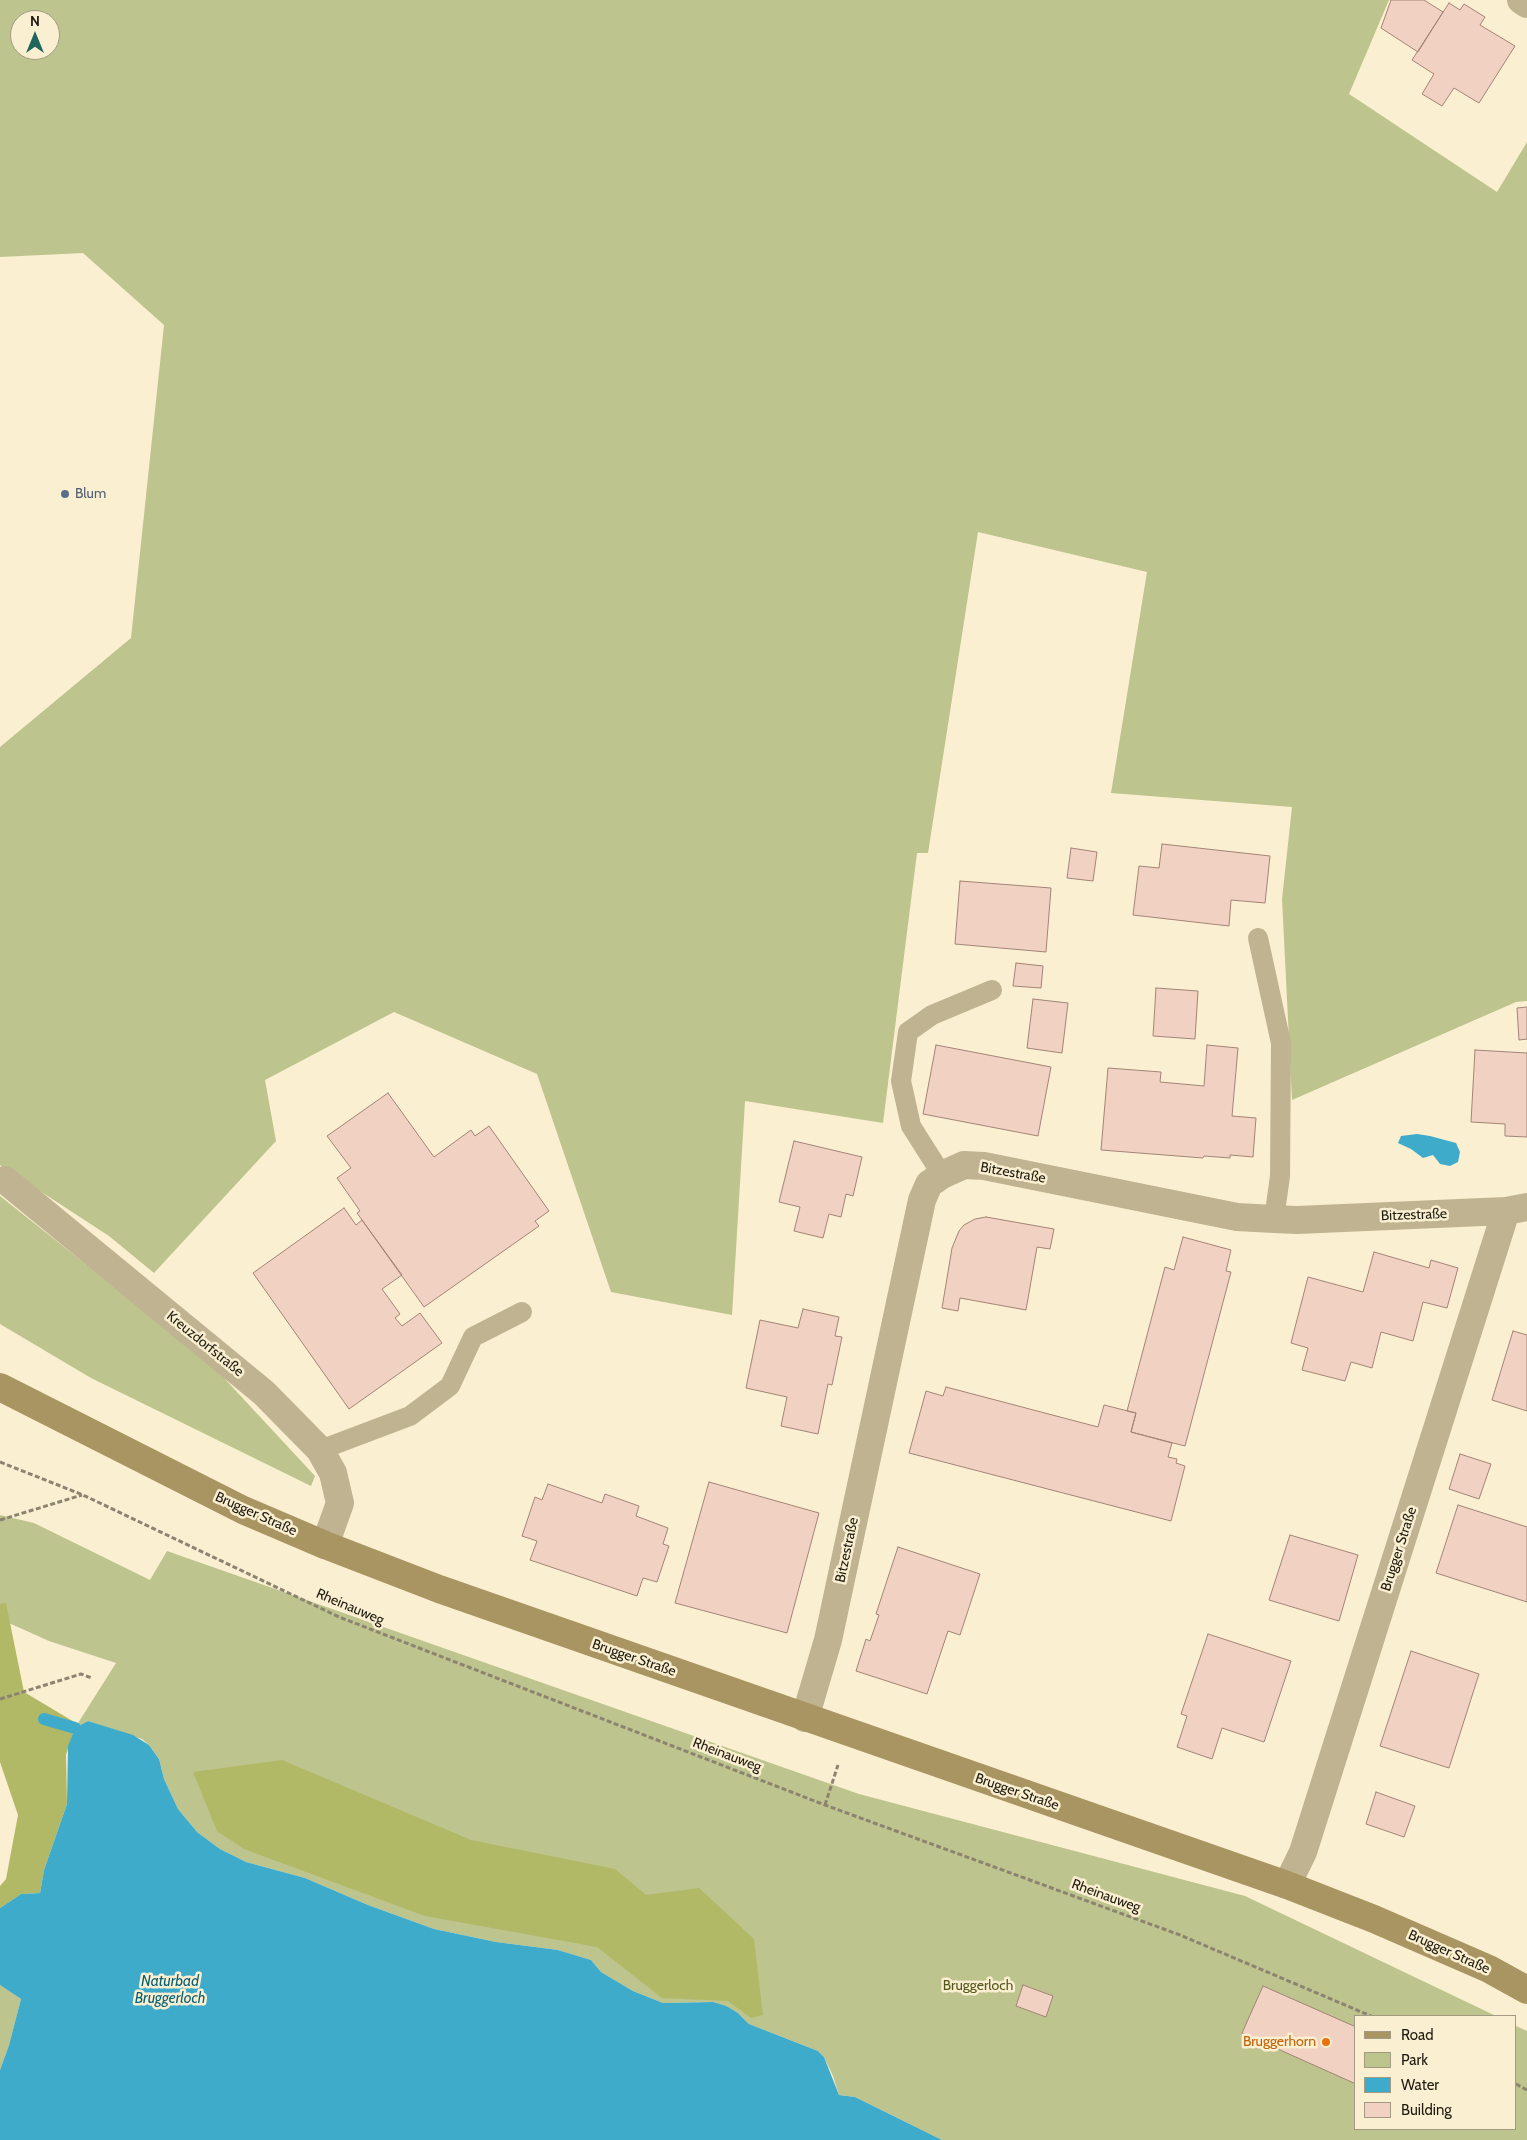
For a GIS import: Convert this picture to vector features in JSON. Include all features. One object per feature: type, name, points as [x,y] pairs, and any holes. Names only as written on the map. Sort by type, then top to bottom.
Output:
[{"type":"main road","name":"Brugger Straße","points":[[0,1387],[243,1510],[325,1545],[439,1589],[1287,1885],[1382,1923],[1489,1970],[1527,1990]]},
{"type":"street","points":[[1520,0],[1527,4]]},
{"type":"street","name":"Bitzestraße","points":[[805,1718],[828,1640],[922,1200],[929,1184],[942,1175],[964,1165],[984,1166],[1237,1217],[1274,1219],[1517,1209]]},
{"type":"street","name":"Kreuzdorfstraße","points":[[5,1180],[264,1393],[320,1450],[333,1473],[340,1503],[325,1545]]},
{"type":"street","name":"Brugger Straße","points":[[1287,1885],[1303,1852],[1517,1209]]},
{"type":"lane","points":[[1258,938],[1281,1043],[1280,1176],[1274,1219]]},
{"type":"lane","points":[[942,1175],[911,1126],[900,1081],[908,1032],[932,1015],[992,990]]},
{"type":"lane","points":[[320,1450],[410,1416],[450,1386],[473,1337],[522,1312]]},
{"type":"path","name":"Rheinauweg","points":[[0,1462],[83,1495],[339,1616],[825,1805],[1180,1935],[1369,2015]]},
{"type":"path","points":[[0,1520],[83,1495]]},
{"type":"path","points":[[0,1699],[81,1674],[92,1678]]},
{"type":"green space","points":[[0,0],[1389,0],[1349,94],[1497,192],[1527,142],[1527,1001],[1516,1002],[1292,1100],[1282,899],[1292,807],[1111,793],[1147,572],[978,532],[928,853],[917,853],[883,1123],[745,1101],[732,1315],[611,1292],[537,1074],[394,1012],[265,1080],[276,1141],[154,1273],[109,1236],[0,1165],[0,747],[131,638],[164,325],[83,253],[0,257]]},
{"type":"green space","points":[[0,1196],[211,1364],[315,1476],[311,1486],[91,1378],[0,1324]]},
{"type":"green space","name":"Bruggerloch","points":[[0,1515],[34,1523],[150,1580],[167,1551],[859,1794],[1245,1896],[1494,2015],[1354,2015],[1354,2130],[1517,2130],[1517,2026],[1527,2031],[1527,2140],[942,2140],[855,2097],[839,2095],[824,2057],[818,2051],[749,2024],[738,2013],[713,2002],[663,2003],[633,1991],[601,1972],[591,1960],[558,1950],[496,1942],[434,1929],[368,1905],[305,1878],[246,1862],[220,1849],[197,1832],[178,1809],[164,1779],[159,1759],[142,1739],[88,1721],[75,1728],[116,1663],[49,1641],[0,1619]]},
{"type":"green space","points":[[6,1603],[24,1692],[76,1723],[66,1755],[67,1804],[44,1870],[40,1893],[21,1894],[0,1908],[0,1886],[6,1879],[18,1815],[0,1762],[0,1604]]},
{"type":"green space","points":[[282,1760],[471,1840],[615,1869],[646,1895],[699,1888],[754,1939],[763,2015],[751,2018],[728,2001],[662,1998],[597,1947],[425,1916],[244,1849],[217,1831],[193,1772]]},
{"type":"green space","points":[[0,1985],[21,1999],[9,2045],[0,2070]]},
{"type":"water","points":[[1417,1134],[1456,1143],[1460,1152],[1458,1162],[1450,1166],[1440,1164],[1433,1155],[1423,1158],[1411,1149],[1398,1143],[1401,1136]]},
{"type":"water","name":"Naturbad Bruggerloch","points":[[88,1721],[133,1735],[149,1745],[159,1759],[164,1779],[178,1809],[197,1832],[220,1849],[246,1862],[305,1878],[368,1905],[434,1929],[496,1942],[558,1950],[591,1960],[601,1972],[633,1991],[663,2003],[713,2002],[726,2006],[738,2013],[749,2024],[818,2051],[824,2057],[839,2095],[855,2097],[942,2140],[0,2140],[0,2070],[9,2045],[21,1999],[0,1985],[0,1908],[21,1894],[40,1893],[44,1870],[67,1804],[68,1746],[75,1728]]},
{"type":"building","points":[[1391,0],[1424,0],[1443,12],[1418,52],[1381,28]]},
{"type":"building","points":[[1449,3],[1460,10],[1464,4],[1485,17],[1480,25],[1515,46],[1479,103],[1454,88],[1442,106],[1422,94],[1434,74],[1412,60]]},
{"type":"building","points":[[1162,844],[1270,856],[1265,903],[1231,900],[1229,926],[1133,915],[1139,866],[1159,868]]},
{"type":"building","points":[[1071,848],[1097,852],[1093,881],[1067,878]]},
{"type":"building","points":[[960,881],[1051,888],[1046,952],[955,944]]},
{"type":"building","points":[[1016,963],[1043,966],[1041,988],[1013,986]]},
{"type":"building","points":[[1156,988],[1198,991],[1195,1039],[1153,1036]]},
{"type":"building","points":[[1033,999],[1068,1003],[1062,1053],[1027,1048]]},
{"type":"building","points":[[1527,1007],[1527,1039],[1519,1040],[1517,1008]]},
{"type":"building","points":[[936,1045],[1051,1067],[1038,1136],[923,1114]]},
{"type":"building","points":[[1207,1045],[1238,1048],[1232,1116],[1256,1118],[1253,1157],[1230,1155],[1230,1158],[1204,1156],[1203,1158],[1101,1150],[1108,1068],[1161,1072],[1160,1082],[1204,1086]]},
{"type":"building","points":[[1475,1050],[1527,1053],[1527,1137],[1505,1136],[1505,1124],[1471,1122]]},
{"type":"building","points":[[388,1093],[434,1157],[471,1130],[475,1136],[489,1126],[549,1211],[535,1221],[539,1226],[424,1307],[357,1213],[360,1211],[337,1178],[351,1168],[327,1136]]},
{"type":"building","points":[[794,1141],[862,1157],[853,1196],[846,1194],[841,1217],[829,1214],[823,1238],[794,1231],[800,1207],[779,1202]]},
{"type":"building","points":[[344,1208],[356,1225],[362,1220],[402,1275],[382,1289],[400,1314],[395,1318],[402,1326],[420,1313],[442,1343],[349,1409],[253,1273]]},
{"type":"building","points":[[986,1217],[1054,1229],[1050,1249],[1037,1247],[1026,1310],[960,1298],[958,1311],[942,1308],[952,1248],[959,1231],[964,1225],[975,1219]]},
{"type":"building","points":[[1183,1237],[1231,1250],[1226,1271],[1231,1272],[1185,1446],[1131,1432],[1136,1413],[1127,1411],[1165,1267],[1174,1270]]},
{"type":"building","points":[[1374,1252],[1429,1268],[1431,1260],[1458,1268],[1447,1308],[1423,1302],[1413,1341],[1381,1332],[1372,1368],[1351,1362],[1345,1381],[1302,1370],[1308,1348],[1291,1343],[1308,1277],[1363,1292]]},
{"type":"building","points":[[803,1309],[839,1317],[835,1336],[842,1337],[832,1385],[828,1384],[818,1434],[781,1426],[787,1397],[746,1388],[760,1320],[798,1328]]},
{"type":"building","points":[[1513,1331],[1527,1335],[1527,1411],[1492,1400]]},
{"type":"building","points":[[946,1387],[1098,1427],[1104,1405],[1136,1413],[1131,1432],[1172,1443],[1168,1457],[1177,1459],[1176,1463],[1185,1466],[1171,1521],[909,1453],[926,1391],[943,1396]]},
{"type":"building","points":[[1460,1454],[1491,1464],[1479,1499],[1449,1489]]},
{"type":"building","points":[[709,1482],[819,1513],[787,1633],[675,1603]]},
{"type":"building","points":[[548,1484],[602,1503],[605,1494],[639,1506],[636,1516],[668,1528],[663,1544],[669,1546],[657,1582],[643,1578],[637,1596],[530,1560],[537,1541],[522,1536],[535,1497],[542,1500]]},
{"type":"building","points":[[1458,1505],[1527,1527],[1527,1602],[1436,1573]]},
{"type":"building","points":[[1290,1535],[1358,1555],[1339,1621],[1269,1600]]},
{"type":"building","points":[[898,1547],[980,1574],[960,1635],[948,1631],[927,1694],[856,1671],[866,1639],[870,1641],[879,1615],[876,1614]]},
{"type":"building","points":[[1208,1634],[1291,1661],[1264,1742],[1222,1728],[1212,1759],[1177,1747],[1187,1716],[1181,1714]]},
{"type":"building","points":[[1411,1651],[1479,1674],[1449,1768],[1380,1746]]},
{"type":"building","points":[[1376,1792],[1415,1806],[1404,1837],[1366,1824]]},
{"type":"building","points":[[1023,1985],[1053,1996],[1046,2017],[1016,2006]]},
{"type":"building","points":[[1263,1986],[1354,2026],[1354,2083],[1242,2033]]},
{"type":"waterway","points":[[44,1719],[75,1728]]},
{"type":"place","name":"Blum","points":[[65,494]]},
{"type":"place","name":"Bruggerhorn","points":[[1326,2042]]}]
